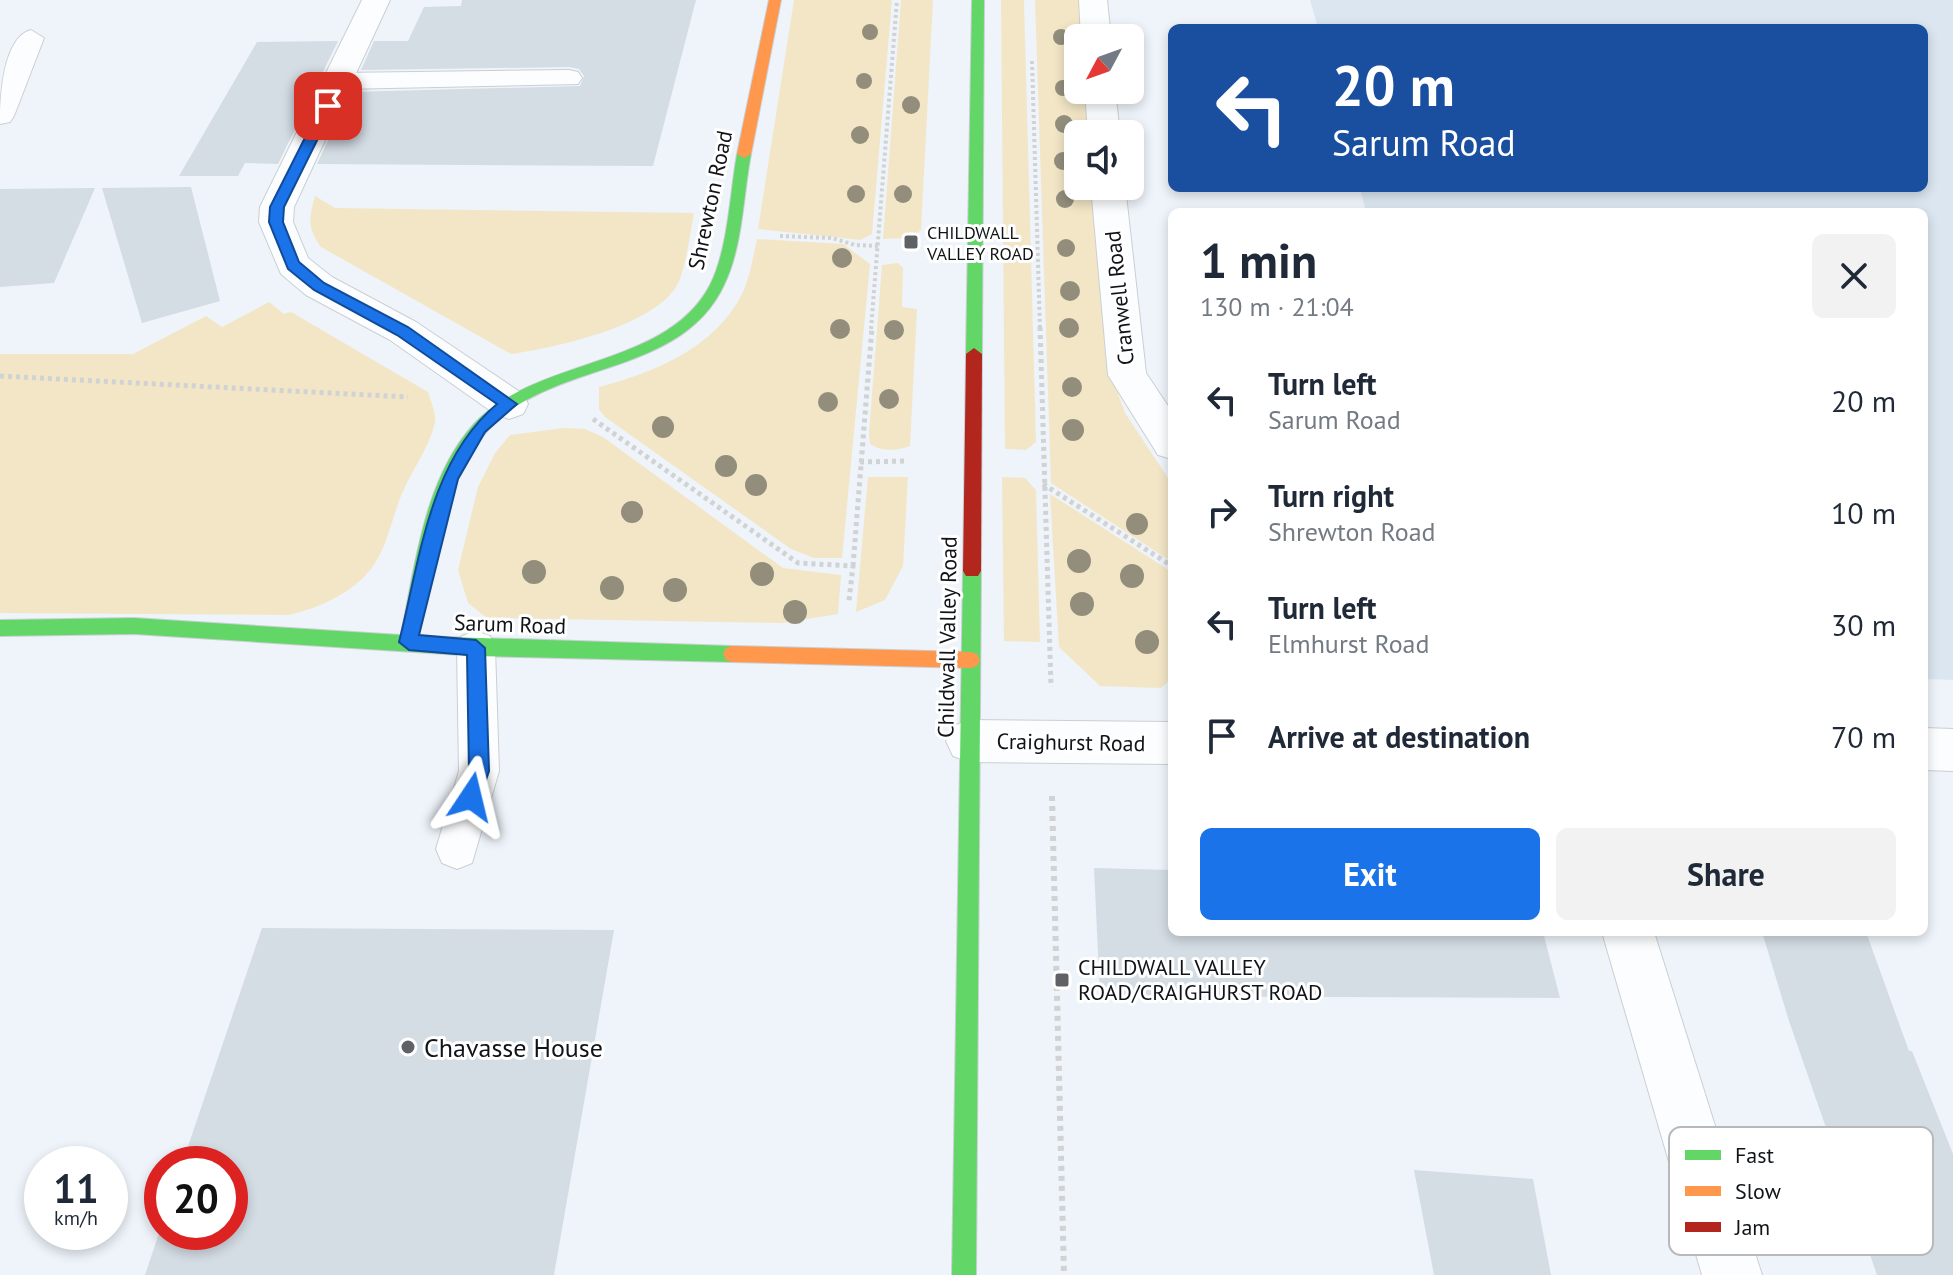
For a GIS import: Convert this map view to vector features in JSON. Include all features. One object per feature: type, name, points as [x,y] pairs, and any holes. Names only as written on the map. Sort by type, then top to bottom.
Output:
[{"type":"street","points":[[376,0],[340,81],[277,207],[276,222],[293,265],[319,286],[403,331],[498,398]]},
{"type":"street","name":"Shrewton Road","points":[[409,642],[450,478],[498,398],[623,358],[662,340],[700,312],[718,284],[775,0]]},
{"type":"street","name":"Childwall Valley Road","points":[[964,1275],[978,0]]},
{"type":"street","points":[[1093,0],[1095,24]]},
{"type":"street","name":"Cranwell Road","points":[[1109,200],[1127,375],[1168,438]]},
{"type":"street","name":"Sarum Road","points":[[0,628],[134,626],[476,648],[971,660]]},
{"type":"street","name":"Craighurst Road","points":[[969,741],[1168,743]]},
{"type":"street","points":[[1928,749],[1953,750]]},
{"type":"street","points":[[1629,936],[1687,1127]]},
{"type":"street","points":[[1726,1255],[1732,1275]]},
{"type":"lane","points":[[0,116],[31,38]]},
{"type":"lane","points":[[340,81],[569,78]]},
{"type":"lane","points":[[457,849],[479,771],[476,648]]},
{"type":"path","points":[[844,657],[897,0]]},
{"type":"path","points":[[1031,47],[1064,1275]]},
{"type":"path","points":[[728,234],[832,238],[878,246]]},
{"type":"path","points":[[574,373],[595,422],[798,563],[853,566]]},
{"type":"path","points":[[0,376],[431,399],[498,398]]},
{"type":"path","points":[[860,462],[907,461]]},
{"type":"path","points":[[1043,484],[1168,563]]},
{"type":"shaded area","points":[[794,0],[892,0],[872,234],[861,240],[758,229]]},
{"type":"shaded area","points":[[901,0],[933,0],[921,230],[910,238],[883,239]]},
{"type":"shaded area","points":[[1001,0],[1024,0],[1036,442],[1026,450],[1005,449]]},
{"type":"shaded area","points":[[1035,0],[1081,0],[1082,24],[1064,24],[1064,104],[1088,104],[1089,120],[1064,120],[1064,200],[1095,200],[1108,366],[1125,413],[1168,478],[1168,559],[1051,483]]},
{"type":"shaded area","points":[[1310,0],[1953,0],[1953,680],[1928,679],[1928,208],[1365,208],[1361,192],[1928,192],[1928,24],[1317,24]]},
{"type":"shaded area","points":[[315,196],[335,208],[694,213],[680,279],[670,295],[652,309],[605,332],[511,354],[321,247],[310,223]]},
{"type":"shaded area","points":[[757,239],[843,244],[870,264],[842,558],[814,558],[791,549],[605,417],[599,409],[599,387],[661,366],[681,356],[716,329],[742,294]]},
{"type":"shaded area","points":[[898,263],[903,268],[902,307],[917,309],[910,446],[890,450],[870,444],[869,434],[882,265]]},
{"type":"shaded area","points":[[269,302],[284,314],[291,312],[428,392],[435,415],[433,431],[400,498],[380,555],[368,573],[336,597],[288,615],[0,613],[0,354],[133,354],[206,316],[222,327]]},
{"type":"shaded area","points":[[564,428],[585,429],[603,437],[783,568],[841,575],[838,614],[783,623],[487,618],[468,603],[458,570],[478,487],[495,453],[510,435]]},
{"type":"shaded area","points":[[868,477],[908,477],[903,566],[885,600],[856,612]]},
{"type":"shaded area","points":[[1002,477],[1025,478],[1036,490],[1040,642],[1004,641]]},
{"type":"shaded area","points":[[1050,494],[1168,569],[1168,682],[1161,688],[1100,686],[1059,647]]},
{"type":"building","points":[[462,0],[696,0],[653,166],[317,164],[351,92],[580,86],[584,76],[579,69],[569,67],[361,70],[374,41],[408,41],[424,7],[461,6]]},
{"type":"building","points":[[338,41],[278,164],[245,163],[238,176],[179,176],[257,42]]},
{"type":"building","points":[[191,187],[220,301],[142,323],[102,188]]},
{"type":"building","points":[[95,188],[54,283],[0,287],[0,189]]},
{"type":"building","points":[[1094,868],[1168,870],[1168,936],[1544,936],[1560,998],[1100,996]]},
{"type":"building","name":"Chavasse House","points":[[262,928],[614,930],[554,1275],[145,1275],[153,1250],[248,1250],[248,1146],[188,1146]]},
{"type":"building","points":[[1763,936],[1867,936],[1909,1051],[1912,1051],[1953,1154],[1953,1275],[1877,1275],[1870,1255],[1933,1255],[1933,1127],[1826,1127]]},
{"type":"building","points":[[1414,1170],[1533,1179],[1551,1275],[1434,1275]]},
{"type":"traffic: fast","points":[[974,354],[978,0]]},
{"type":"traffic: fast","points":[[409,642],[432,531],[462,453],[478,430],[503,407],[534,389],[641,350],[672,334],[699,313],[722,272],[744,154]]},
{"type":"traffic: fast","points":[[964,1275],[972,571]]},
{"type":"traffic: fast","points":[[0,628],[134,626],[476,648],[732,654]]},
{"type":"traffic: slow","points":[[744,154],[775,0]]},
{"type":"traffic: slow","points":[[732,654],[971,660]]},
{"type":"traffic: jam","points":[[972,571],[974,354]]},
{"type":"place","name":"CHILDWALL VALLEY ROAD","points":[[911,242]]},
{"type":"place","name":"CHILDWALL VALLEY ROAD/CRAIGHURST ROAD","points":[[1062,980]]},
{"type":"place","name":"Chavasse House","points":[[408,1047]]},
{"type":"route","points":[[328,106],[277,207],[276,222],[293,265],[319,286],[403,331],[509,404],[480,428],[450,478],[409,642],[476,648],[479,771],[471,797]]}]
